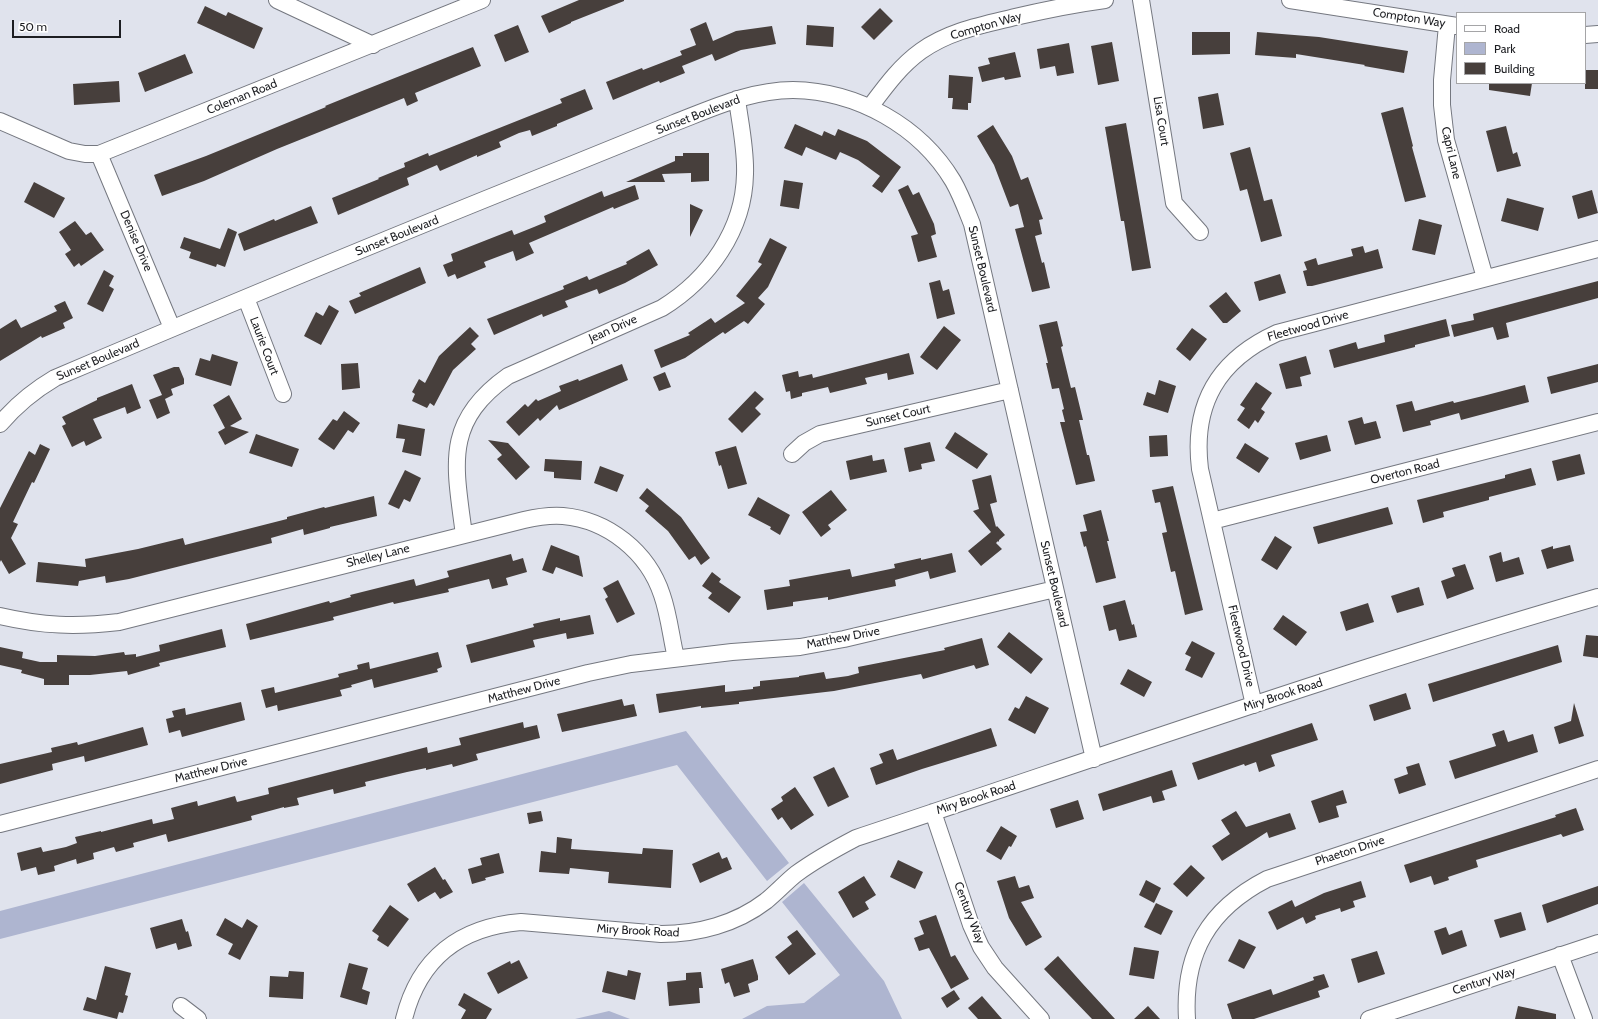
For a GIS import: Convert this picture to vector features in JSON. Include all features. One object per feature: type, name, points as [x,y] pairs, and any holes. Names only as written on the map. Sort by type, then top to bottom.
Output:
[{"type":"street","points":[[277,0],[372,45]]},
{"type":"street","name":"Coleman Road","points":[[0,121],[69,151],[85,154],[99,154],[482,0]]},
{"type":"street","name":"Compton Way","points":[[870,107],[904,65],[921,51],[943,38],[964,29],[1045,10],[1105,0]]},
{"type":"street","name":"Lisa Court","points":[[1141,0],[1174,203],[1200,232]]},
{"type":"street","name":"Compton Way","points":[[1290,0],[1379,7],[1452,25]]},
{"type":"street","name":"Capri Lane","points":[[1452,25],[1442,80],[1442,105],[1446,140],[1485,278]]},
{"type":"street","points":[[1586,35],[1598,34]]},
{"type":"street","name":"Sunset Boulevard","points":[[0,424],[17,405],[36,389],[55,378],[172,328],[536,178],[737,98],[766,92],[806,91],[819,92],[844,98],[870,107],[900,124],[921,141],[952,179],[972,224],[1094,759]]},
{"type":"street","name":"Jean Drive","points":[[464,535],[456,477],[456,461],[459,440],[466,421],[478,402],[492,388],[508,376],[662,308],[675,300],[695,284],[712,266],[726,244],[736,222],[742,198],[745,175],[745,153],[737,98]]},
{"type":"street","name":"Denise Drive","points":[[99,154],[172,328]]},
{"type":"street","name":"Fleetwood Drive","points":[[1254,705],[1200,469],[1198,450],[1199,427],[1205,404],[1214,386],[1226,368],[1240,354],[1258,342],[1276,333],[1598,249]]},
{"type":"street","name":"Laurie Court","points":[[246,298],[283,394]]},
{"type":"street","name":"Sunset Court","points":[[792,454],[804,443],[820,434],[1010,390]]},
{"type":"street","name":"Overton Road","points":[[1212,522],[1598,422]]},
{"type":"street","name":"Shelley Lane","points":[[0,616],[25,622],[56,626],[88,626],[120,622],[524,520],[543,516],[556,516],[580,519],[599,525],[617,535],[645,562],[654,577],[662,596],[676,658]]},
{"type":"street","name":"Matthew Drive","points":[[0,824],[588,673],[631,664],[676,658],[800,646],[844,639],[1055,589]]},
{"type":"street","name":"Miry Brook Road","points":[[404,1019],[408,1003],[416,984],[428,967],[442,952],[454,943],[479,930],[501,924],[521,922],[661,934],[701,931],[747,914],[766,901],[796,874],[827,853],[856,838],[1254,705],[1514,621],[1598,597]]},
{"type":"street","name":"Phaeton Drive","points":[[1188,1019],[1186,1000],[1189,976],[1194,956],[1203,937],[1216,918],[1232,901],[1249,888],[1267,879],[1598,769]]},
{"type":"street","name":"Century Way","points":[[934,812],[971,925],[981,946],[995,968],[1041,1019]]},
{"type":"street","name":"Century Way","points":[[1369,1019],[1598,943]]},
{"type":"street","points":[[1560,955],[1584,1019]]},
{"type":"street","points":[[181,1006],[198,1019]]},
{"type":"green space","points":[[686,731],[789,863],[767,881],[677,765],[0,939],[0,911]]},
{"type":"green space","points":[[804,883],[884,981],[902,1019],[742,1019],[767,1006],[804,1003],[840,975],[782,902]]},
{"type":"green space","points":[[609,1011],[630,1019],[575,1019]]},
{"type":"building","points":[[579,0],[624,1],[571,22],[549,33],[541,16]]},
{"type":"building","points":[[205,6],[226,16],[228,12],[263,28],[254,49],[197,23]]},
{"type":"building","points":[[880,8],[893,21],[874,40],[861,27]]},
{"type":"building","points":[[706,22],[713,41],[736,31],[772,26],[776,44],[741,50],[715,61],[712,54],[682,66],[685,73],[660,83],[659,81],[613,100],[606,82],[682,55],[680,51],[696,45],[690,29]]},
{"type":"building","points":[[518,25],[529,52],[505,62],[494,35]]},
{"type":"building","points":[[807,25],[834,27],[833,47],[806,45]]},
{"type":"building","points":[[1192,32],[1230,32],[1230,54],[1192,55]]},
{"type":"building","points":[[1257,32],[1319,37],[1408,51],[1404,73],[1296,54],[1296,58],[1255,55]]},
{"type":"building","points":[[1112,42],[1119,81],[1098,85],[1091,46]]},
{"type":"building","points":[[1069,43],[1074,73],[1057,76],[1055,66],[1040,69],[1037,49]]},
{"type":"building","points":[[473,47],[481,66],[415,93],[418,101],[407,106],[404,98],[277,149],[204,181],[162,196],[154,175],[206,156],[326,107],[325,106]]},
{"type":"building","points":[[1015,52],[1021,77],[1005,80],[1004,77],[982,82],[978,67],[990,64],[988,58]]},
{"type":"building","points":[[185,54],[193,73],[145,92],[138,73]]},
{"type":"building","points":[[1586,70],[1598,70],[1598,89],[1585,89]]},
{"type":"building","points":[[949,75],[973,77],[971,103],[968,103],[968,110],[952,109],[953,98],[948,98]]},
{"type":"building","points":[[119,81],[120,102],[74,105],[73,84]]},
{"type":"building","points":[[1489,84],[1532,84],[1530,96],[1489,90]]},
{"type":"building","points":[[585,89],[593,109],[532,136],[530,130],[519,133],[499,142],[501,147],[477,157],[477,155],[440,171],[437,165],[407,178],[409,185],[338,215],[332,198],[405,167],[404,163],[428,153],[429,156],[562,103],[560,99]]},
{"type":"building","points":[[1218,93],[1224,125],[1203,129],[1198,97]]},
{"type":"building","points":[[1403,107],[1426,197],[1405,202],[1381,113]]},
{"type":"building","points":[[1126,123],[1151,268],[1132,271],[1124,221],[1121,221],[1105,127]]},
{"type":"building","points":[[795,124],[822,136],[824,131],[835,136],[838,129],[867,141],[901,167],[882,193],[872,186],[880,176],[858,160],[840,152],[836,160],[806,147],[802,156],[784,148]]},
{"type":"building","points":[[993,125],[1012,156],[1021,180],[1028,177],[1043,219],[1039,220],[1042,234],[1035,236],[1042,263],[1044,262],[1050,288],[1032,292],[1015,229],[1024,227],[1018,204],[1010,207],[994,165],[977,136]]},
{"type":"building","points":[[1506,126],[1513,154],[1517,152],[1521,166],[1497,172],[1486,131]]},
{"type":"building","points":[[1250,147],[1264,201],[1272,199],[1282,236],[1261,242],[1247,189],[1240,191],[1230,153]]},
{"type":"building","points":[[683,153],[709,153],[709,181],[691,182],[691,173],[662,174],[665,182],[626,182],[675,161],[675,156],[683,156]]},
{"type":"building","points":[[784,180],[803,183],[799,209],[780,206]]},
{"type":"building","points":[[34,182],[65,198],[54,218],[24,202]]},
{"type":"building","points":[[635,185],[639,199],[614,209],[613,207],[529,243],[534,253],[516,261],[513,251],[484,262],[486,267],[457,279],[455,274],[448,277],[443,265],[453,261],[451,254],[512,230],[514,235],[546,222],[544,216],[602,191],[604,197]]},
{"type":"building","points":[[908,185],[913,195],[919,192],[934,224],[936,234],[931,236],[937,257],[918,262],[911,236],[918,234],[898,190]]},
{"type":"building","points":[[1592,190],[1598,213],[1578,219],[1572,196]]},
{"type":"building","points":[[1507,198],[1544,208],[1538,231],[1501,221]]},
{"type":"building","points":[[690,204],[703,210],[690,237]]},
{"type":"building","points":[[311,206],[318,223],[244,251],[238,234]]},
{"type":"building","points":[[1419,219],[1442,225],[1435,255],[1412,250]]},
{"type":"building","points":[[75,221],[86,235],[91,232],[104,250],[81,266],[79,263],[74,267],[65,254],[71,250],[59,232]]},
{"type":"building","points":[[228,228],[237,232],[225,267],[217,264],[216,267],[189,258],[191,252],[180,248],[184,237],[220,249]]},
{"type":"building","points":[[770,238],[787,247],[768,287],[758,298],[765,304],[748,324],[744,321],[725,334],[723,332],[685,358],[661,368],[654,350],[690,335],[688,333],[711,318],[715,323],[745,303],[736,296],[762,264],[758,262]]},
{"type":"building","points":[[1363,246],[1365,253],[1378,249],[1383,268],[1307,286],[1303,271],[1307,270],[1304,262],[1316,258],[1318,265],[1353,256],[1351,249]]},
{"type":"building","points":[[649,249],[658,265],[625,283],[599,294],[597,289],[565,301],[568,307],[543,317],[542,314],[494,335],[487,319],[564,289],[563,286],[587,276],[589,280],[627,264],[626,262]]},
{"type":"building","points":[[420,267],[426,283],[355,314],[349,301],[361,296],[359,293]]},
{"type":"building","points":[[104,270],[114,276],[109,286],[114,289],[103,312],[87,304]]},
{"type":"building","points":[[1280,274],[1286,293],[1259,301],[1254,282]]},
{"type":"building","points":[[940,280],[943,291],[949,289],[955,314],[937,319],[929,283]]},
{"type":"building","points":[[1598,281],[1598,298],[1506,323],[1509,337],[1497,340],[1493,327],[1454,337],[1451,325],[1474,320],[1473,314]]},
{"type":"building","points":[[1226,292],[1241,311],[1227,323],[1223,323],[1209,306]]},
{"type":"building","points":[[65,301],[73,318],[63,323],[65,328],[42,338],[41,336],[0,361],[0,329],[16,319],[21,328],[57,311],[54,306]]},
{"type":"building","points":[[329,305],[339,311],[321,345],[304,336],[316,312],[323,316]]},
{"type":"building","points":[[1446,319],[1450,336],[1415,345],[1415,347],[1334,368],[1329,350],[1356,342],[1358,349],[1385,342],[1384,335]]},
{"type":"building","points":[[1057,321],[1063,346],[1061,347],[1071,388],[1075,387],[1083,420],[1079,420],[1095,481],[1076,485],[1060,422],[1065,422],[1062,410],[1064,409],[1059,388],[1052,389],[1046,363],[1048,363],[1039,325]]},
{"type":"building","points":[[944,326],[961,340],[937,370],[920,357]]},
{"type":"building","points":[[470,327],[479,336],[471,344],[476,349],[453,370],[434,406],[430,403],[427,408],[412,401],[415,394],[412,392],[419,379],[425,383],[439,356]]},
{"type":"building","points":[[1192,328],[1207,339],[1190,361],[1176,349]]},
{"type":"building","points":[[909,353],[914,374],[888,380],[887,373],[865,378],[867,384],[830,393],[828,387],[802,393],[802,396],[791,399],[790,391],[786,392],[782,375],[798,371],[799,377],[812,374],[813,378]]},
{"type":"building","points":[[212,354],[238,362],[231,386],[195,375],[200,358],[210,361]]},
{"type":"building","points":[[1306,356],[1311,374],[1300,377],[1302,386],[1286,389],[1279,364]]},
{"type":"building","points":[[358,363],[360,388],[342,390],[341,364]]},
{"type":"building","points":[[622,364],[628,380],[559,410],[557,405],[540,421],[538,418],[519,436],[506,422],[525,404],[528,407],[536,399],[538,401],[561,391],[559,386],[578,379],[579,381]]},
{"type":"building","points":[[1598,364],[1598,382],[1551,394],[1547,377]]},
{"type":"building","points":[[174,367],[179,367],[184,379],[184,384],[171,389],[173,395],[165,399],[170,413],[157,419],[149,400],[162,395],[153,375]]},
{"type":"building","points":[[665,372],[671,387],[659,391],[653,377]]},
{"type":"building","points":[[1159,380],[1176,386],[1168,413],[1143,405],[1147,392],[1155,395]]},
{"type":"building","points":[[1256,382],[1272,393],[1261,409],[1265,412],[1258,423],[1255,420],[1249,429],[1237,420],[1245,408],[1240,405]]},
{"type":"building","points":[[132,384],[141,408],[127,414],[125,407],[93,419],[102,438],[86,446],[84,441],[72,447],[62,426],[66,424],[62,417],[97,400],[97,398]]},
{"type":"building","points":[[1525,385],[1529,402],[1461,420],[1459,413],[1430,421],[1431,425],[1403,432],[1396,405],[1412,401],[1415,411]]},
{"type":"building","points":[[755,391],[764,399],[755,408],[761,414],[742,433],[728,419]]},
{"type":"building","points":[[229,395],[242,419],[230,426],[249,432],[225,445],[218,432],[225,428],[213,405]]},
{"type":"building","points":[[344,411],[360,423],[353,433],[348,430],[334,450],[318,439],[333,419],[337,421]]},
{"type":"building","points":[[1362,417],[1364,424],[1376,421],[1381,438],[1355,445],[1348,421]]},
{"type":"building","points":[[398,424],[425,429],[421,456],[402,452],[405,439],[396,438]]},
{"type":"building","points":[[955,432],[988,454],[977,469],[945,448]]},
{"type":"building","points":[[256,434],[299,449],[292,467],[249,453]]},
{"type":"building","points":[[1167,435],[1168,456],[1150,457],[1149,436]]},
{"type":"building","points":[[1327,435],[1331,451],[1300,460],[1295,443]]},
{"type":"building","points":[[488,440],[508,443],[530,467],[516,480],[497,459],[502,455]]},
{"type":"building","points":[[930,442],[935,461],[921,464],[922,469],[909,472],[904,448]]},
{"type":"building","points":[[1245,443],[1269,458],[1259,473],[1236,458]]},
{"type":"building","points":[[40,444],[50,449],[13,522],[18,524],[11,538],[26,564],[9,574],[1,560],[0,562],[0,508],[29,451],[35,455]]},
{"type":"building","points":[[736,446],[747,484],[728,489],[721,465],[719,466],[715,452]]},
{"type":"building","points":[[1580,454],[1585,474],[1557,481],[1552,461]]},
{"type":"building","points":[[872,455],[873,461],[884,459],[887,472],[850,480],[846,461]]},
{"type":"building","points":[[545,459],[582,461],[581,480],[554,478],[554,472],[544,471]]},
{"type":"building","points":[[600,466],[624,475],[617,492],[594,483]]},
{"type":"building","points":[[1531,468],[1536,485],[1489,497],[1489,500],[1443,512],[1444,517],[1423,523],[1417,500],[1505,478],[1505,475]]},
{"type":"building","points":[[405,470],[421,478],[410,502],[404,499],[399,509],[388,504]]},
{"type":"building","points":[[991,475],[997,502],[990,504],[996,527],[997,526],[1005,535],[999,540],[999,542],[998,541],[996,543],[1002,549],[981,566],[968,551],[991,532],[973,511],[979,509],[972,480]]},
{"type":"building","points":[[1173,486],[1203,610],[1185,615],[1175,571],[1171,572],[1162,533],[1167,532],[1160,502],[1155,503],[1152,490]]},
{"type":"building","points":[[647,488],[681,517],[710,558],[701,565],[695,556],[689,560],[668,531],[645,511],[649,506],[639,498]]},
{"type":"building","points":[[831,490],[847,510],[828,525],[831,529],[821,537],[802,512]]},
{"type":"building","points":[[374,496],[377,516],[304,535],[303,529],[271,538],[272,543],[129,579],[106,583],[105,576],[79,581],[78,586],[36,582],[38,562],[86,567],[85,559],[138,549],[183,538],[185,545],[287,519],[287,517],[324,507]]},
{"type":"building","points":[[758,497],[790,515],[780,535],[770,529],[771,527],[748,515]]},
{"type":"building","points":[[1388,507],[1393,524],[1318,544],[1313,527]]},
{"type":"building","points":[[1101,510],[1116,578],[1096,583],[1086,546],[1084,547],[1080,532],[1087,531],[1083,515]]},
{"type":"building","points":[[1275,536],[1292,547],[1277,570],[1261,560]]},
{"type":"building","points":[[551,545],[579,556],[583,577],[556,567],[553,574],[542,570]]},
{"type":"building","points":[[1570,545],[1574,561],[1547,569],[1541,550],[1553,546],[1553,549]]},
{"type":"building","points":[[1501,552],[1503,562],[1519,557],[1524,574],[1496,582],[1489,556]]},
{"type":"building","points":[[952,553],[956,572],[930,579],[928,571],[895,580],[896,586],[828,600],[828,597],[793,602],[793,606],[767,610],[764,590],[790,586],[789,580],[850,569],[852,577],[895,568],[894,564]]},
{"type":"building","points":[[511,554],[513,561],[523,558],[527,572],[506,578],[508,585],[492,589],[489,579],[448,589],[449,592],[394,604],[393,602],[333,617],[334,620],[250,640],[246,624],[329,601],[330,603],[351,597],[350,595],[414,579],[416,586],[449,577],[447,571]]},
{"type":"building","points":[[1465,564],[1474,589],[1447,599],[1441,581],[1455,576],[1452,568]]},
{"type":"building","points":[[712,572],[721,579],[719,582],[741,597],[729,613],[708,598],[712,593],[702,586]]},
{"type":"building","points":[[618,580],[635,614],[617,623],[605,599],[608,597],[603,588]]},
{"type":"building","points":[[1419,587],[1424,605],[1397,613],[1391,596]]},
{"type":"building","points":[[1125,600],[1137,637],[1119,641],[1116,629],[1109,631],[1103,606]]},
{"type":"building","points":[[1368,603],[1374,622],[1346,631],[1340,612]]},
{"type":"building","points":[[590,615],[594,634],[567,639],[566,633],[533,640],[535,647],[471,663],[466,645],[534,627],[533,624],[560,618],[560,621]]},
{"type":"building","points":[[1283,615],[1307,632],[1296,646],[1273,629]]},
{"type":"building","points":[[222,629],[226,647],[159,663],[160,666],[128,675],[127,671],[90,675],[69,675],[69,685],[44,685],[44,679],[21,673],[22,670],[0,665],[0,647],[23,652],[22,658],[40,662],[57,662],[57,655],[95,656],[124,652],[125,655],[136,654],[136,657],[160,651],[159,645]]},
{"type":"building","points":[[1009,632],[1043,659],[1031,674],[997,647]]},
{"type":"building","points":[[1586,635],[1598,636],[1598,658],[1583,656]]},
{"type":"building","points":[[982,638],[989,665],[976,669],[974,665],[923,679],[921,674],[834,691],[739,702],[739,704],[701,708],[701,706],[659,713],[656,694],[725,685],[725,692],[753,689],[753,687],[760,686],[760,681],[799,677],[824,672],[826,679],[848,676],[859,673],[858,667],[945,650],[944,648]]},
{"type":"building","points":[[1192,641],[1215,653],[1202,678],[1185,670],[1191,657],[1185,654]]},
{"type":"building","points":[[1558,645],[1562,662],[1433,702],[1428,684]]},
{"type":"building","points":[[438,652],[442,667],[437,669],[438,672],[374,688],[372,679],[340,690],[342,696],[278,711],[277,705],[266,708],[261,690],[274,687],[275,693],[339,677],[338,674],[358,669],[357,665],[369,662],[370,669]]},
{"type":"building","points":[[1128,669],[1152,682],[1144,697],[1120,684]]},
{"type":"building","points":[[1406,693],[1411,709],[1374,721],[1369,705]]},
{"type":"building","points":[[1026,696],[1049,708],[1035,734],[1008,720],[1015,707],[1019,709]]},
{"type":"building","points":[[622,699],[624,706],[634,704],[637,716],[562,732],[557,714]]},
{"type":"building","points":[[241,702],[245,720],[182,737],[180,730],[169,733],[166,719],[174,717],[172,711],[185,708],[186,715]]},
{"type":"building","points":[[1574,703],[1584,736],[1559,744],[1554,727],[1571,721]]},
{"type":"building","points":[[523,722],[524,728],[537,725],[540,738],[476,754],[478,760],[453,767],[452,764],[426,770],[426,768],[407,772],[365,782],[366,786],[334,794],[333,789],[297,798],[299,805],[284,807],[251,816],[252,820],[168,842],[166,834],[133,843],[134,847],[116,852],[114,847],[93,853],[94,859],[77,864],[76,859],[54,866],[55,871],[38,875],[36,867],[21,871],[17,853],[41,847],[43,852],[66,847],[77,843],[75,837],[152,819],[153,824],[174,819],[171,808],[197,801],[198,806],[235,796],[237,802],[269,794],[268,788],[427,747],[428,753],[461,745],[459,738]]},
{"type":"building","points":[[1312,723],[1318,740],[1271,755],[1275,766],[1259,772],[1256,762],[1245,766],[1244,764],[1198,780],[1192,763]]},
{"type":"building","points":[[143,727],[148,745],[85,762],[84,756],[52,764],[53,770],[0,784],[0,764],[52,752],[51,748],[77,742],[78,745]]},
{"type":"building","points":[[991,728],[997,746],[876,785],[870,768],[883,763],[879,754],[893,749],[897,760]]},
{"type":"building","points":[[1504,730],[1508,742],[1533,734],[1538,752],[1455,779],[1449,761],[1496,746],[1492,734]]},
{"type":"building","points":[[1419,763],[1426,785],[1399,794],[1394,779],[1408,774],[1406,767]]},
{"type":"building","points":[[834,767],[849,797],[828,807],[813,777]]},
{"type":"building","points":[[1172,770],[1177,786],[1162,791],[1165,800],[1153,803],[1151,796],[1103,811],[1098,794]]},
{"type":"building","points":[[795,787],[814,815],[791,830],[782,817],[778,820],[771,809],[783,801],[781,797]]},
{"type":"building","points":[[1343,790],[1347,803],[1336,806],[1339,817],[1319,823],[1311,801]]},
{"type":"building","points":[[1078,800],[1084,819],[1056,828],[1050,809]]},
{"type":"building","points":[[1576,808],[1584,830],[1563,837],[1561,834],[1476,860],[1478,867],[1448,877],[1449,880],[1434,885],[1431,876],[1410,883],[1404,865],[1556,817],[1555,815]]},
{"type":"building","points":[[541,811],[543,821],[529,824],[527,813]]},
{"type":"building","points":[[1236,811],[1246,827],[1290,813],[1296,829],[1269,838],[1267,832],[1222,861],[1212,846],[1230,834],[1221,820]]},
{"type":"building","points":[[1001,826],[1017,836],[1001,860],[986,851]]},
{"type":"building","points":[[557,837],[572,839],[571,849],[642,854],[643,848],[673,850],[671,888],[608,883],[609,872],[570,868],[569,874],[539,872],[541,851],[556,853]]},
{"type":"building","points":[[719,852],[722,859],[727,857],[732,869],[700,883],[692,864]]},
{"type":"building","points":[[499,853],[504,873],[485,878],[486,880],[472,884],[468,869],[482,865],[480,858]]},
{"type":"building","points":[[898,860],[923,872],[915,889],[890,877]]},
{"type":"building","points":[[1191,865],[1205,878],[1187,897],[1173,884]]},
{"type":"building","points":[[435,867],[453,892],[440,899],[435,892],[418,902],[407,884]]},
{"type":"building","points":[[864,876],[876,895],[865,902],[869,909],[853,918],[838,892]]},
{"type":"building","points":[[1015,876],[1019,888],[1029,885],[1034,898],[1021,902],[1042,937],[1026,946],[1009,918],[997,881]]},
{"type":"building","points":[[1146,880],[1161,888],[1154,903],[1139,895]]},
{"type":"building","points":[[1361,881],[1366,897],[1353,901],[1355,907],[1341,912],[1340,908],[1315,916],[1316,919],[1306,924],[1303,917],[1277,930],[1268,912],[1292,900],[1295,907],[1324,893]]},
{"type":"building","points":[[1598,886],[1598,904],[1547,923],[1542,905]]},
{"type":"building","points":[[1156,903],[1173,911],[1161,935],[1144,927]]},
{"type":"building","points":[[390,905],[409,919],[388,947],[377,940],[379,936],[372,931]]},
{"type":"building","points":[[1521,912],[1526,930],[1500,938],[1494,920]]},
{"type":"building","points":[[936,915],[951,957],[955,955],[969,979],[951,989],[929,948],[919,951],[914,938],[924,934],[919,921]]},
{"type":"building","points":[[225,918],[242,928],[247,919],[258,926],[240,960],[228,954],[233,944],[216,935]]},
{"type":"building","points":[[182,919],[186,932],[188,931],[192,946],[178,950],[176,943],[156,949],[150,928]]},
{"type":"building","points":[[1446,927],[1449,935],[1462,930],[1467,946],[1442,955],[1434,931]]},
{"type":"building","points":[[797,930],[816,954],[789,975],[775,957],[792,944],[787,937]]},
{"type":"building","points":[[1239,939],[1256,947],[1244,969],[1228,961]]},
{"type":"building","points":[[1134,947],[1159,951],[1154,979],[1129,975]]},
{"type":"building","points":[[1377,951],[1385,974],[1358,983],[1351,959]]},
{"type":"building","points":[[1058,956],[1115,1019],[1092,1019],[1044,969]]},
{"type":"building","points":[[753,959],[758,980],[748,984],[750,992],[734,997],[729,982],[725,984],[721,969]]},
{"type":"building","points":[[519,960],[528,978],[498,994],[487,973],[510,961],[511,964]]},
{"type":"building","points":[[349,963],[368,968],[362,989],[370,992],[367,1005],[340,997]]},
{"type":"building","points":[[105,966],[131,973],[125,995],[128,996],[123,1013],[119,1012],[117,1019],[83,1010],[87,997],[96,1000]]},
{"type":"building","points":[[628,970],[641,973],[635,1000],[602,992],[607,971],[627,976]]},
{"type":"building","points":[[289,971],[304,972],[303,999],[269,997],[270,976],[288,977]]},
{"type":"building","points":[[701,972],[703,988],[699,988],[700,1003],[669,1006],[667,982],[686,980],[686,973]]},
{"type":"building","points":[[1324,974],[1329,987],[1318,991],[1320,997],[1254,1019],[1232,1019],[1227,1004],[1271,989],[1273,995],[1314,980],[1313,977]]},
{"type":"building","points":[[954,990],[960,999],[947,1008],[941,998]]},
{"type":"building","points":[[464,993],[492,1009],[486,1019],[461,1019],[466,1010],[458,1005]]},
{"type":"building","points":[[982,996],[1002,1019],[978,1019],[968,1008]]},
{"type":"building","points":[[1148,1006],[1160,1019],[1134,1019]]},
{"type":"building","points":[[1518,1006],[1556,1014],[1556,1019],[1515,1019]]}]
